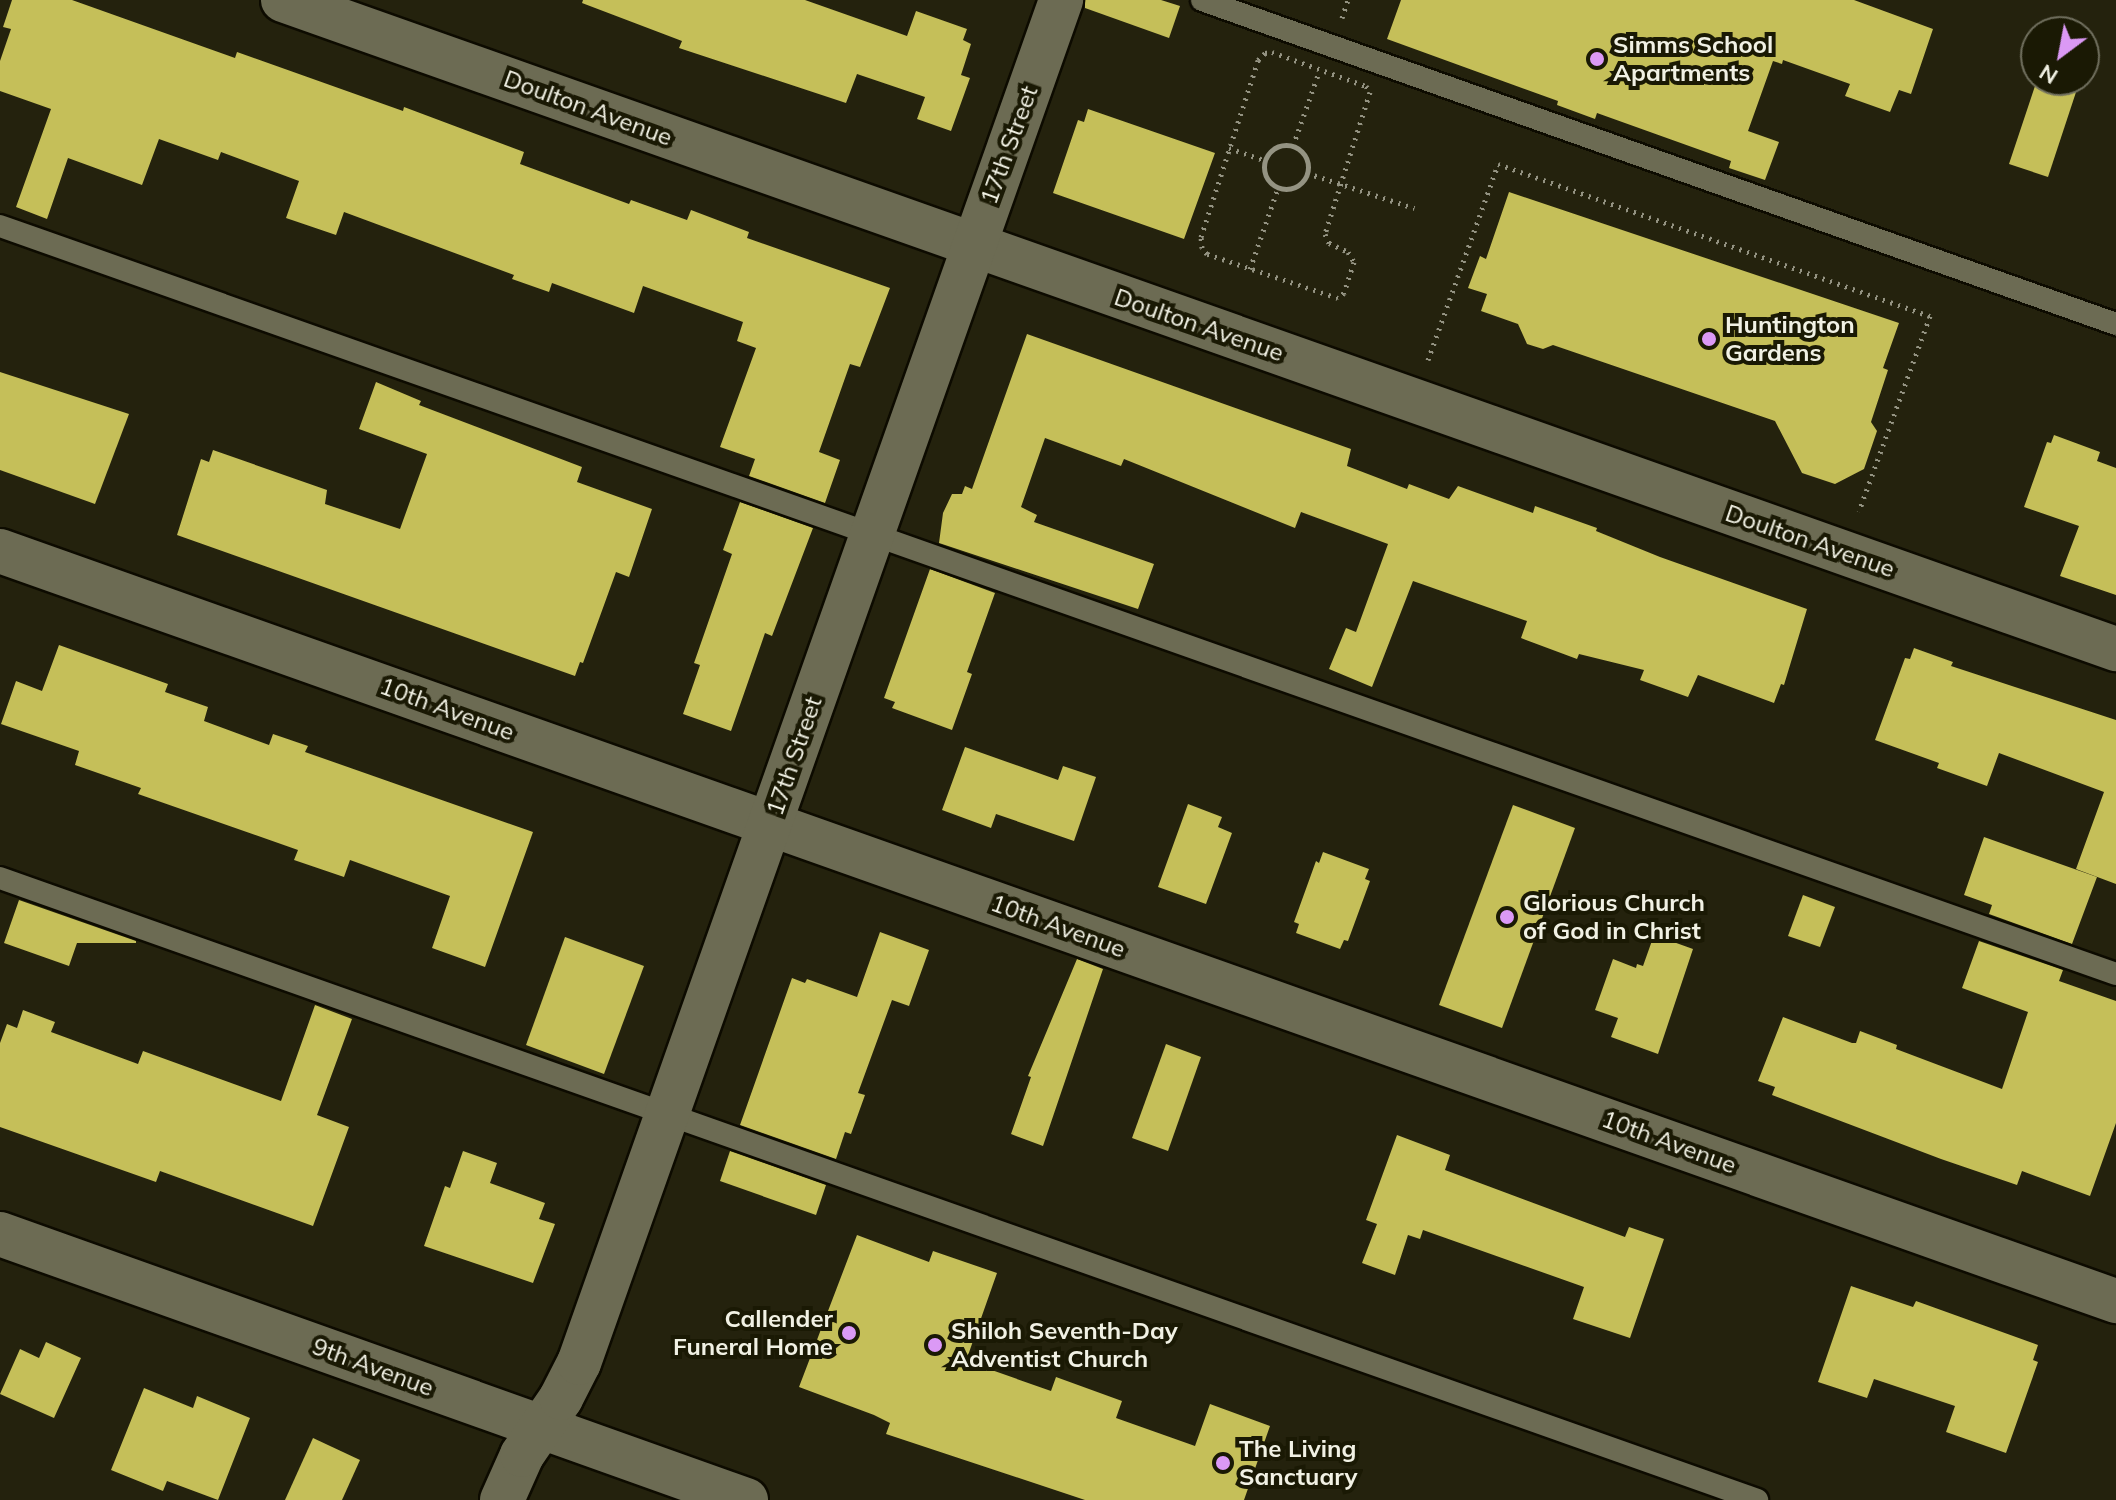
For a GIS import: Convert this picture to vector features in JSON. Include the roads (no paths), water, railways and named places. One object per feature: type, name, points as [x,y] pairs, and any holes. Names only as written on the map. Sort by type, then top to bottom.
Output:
[{"type":"street","name":"Doulton Avenue","points":[[283,0],[2116,649]]},
{"type":"street","name":"17th Street","points":[[502,1500],[522,1455],[579,1363],[1061,0]]},
{"type":"street","name":"10th Avenue","points":[[0,551],[2116,1301]]},
{"type":"street","name":"9th Avenue","points":[[0,1234],[746,1500]]},
{"type":"lane","points":[[1202,0],[2116,324]]},
{"type":"lane","points":[[0,226],[2116,974]]},
{"type":"lane","points":[[0,878],[1757,1500]]},
{"type":"place","name":"Simms School Apartments","points":[[1597,59]]},
{"type":"place","name":"Huntington Gardens","points":[[1709,339]]},
{"type":"place","name":"Glorious Church of God in Christ","points":[[1507,917]]},
{"type":"place","name":"Callender Funeral Home","points":[[849,1333]]},
{"type":"place","name":"Shiloh Seventh-Day Adventist Church","points":[[935,1345]]},
{"type":"place","name":"The Living Sanctuary","points":[[1223,1463]]}]
